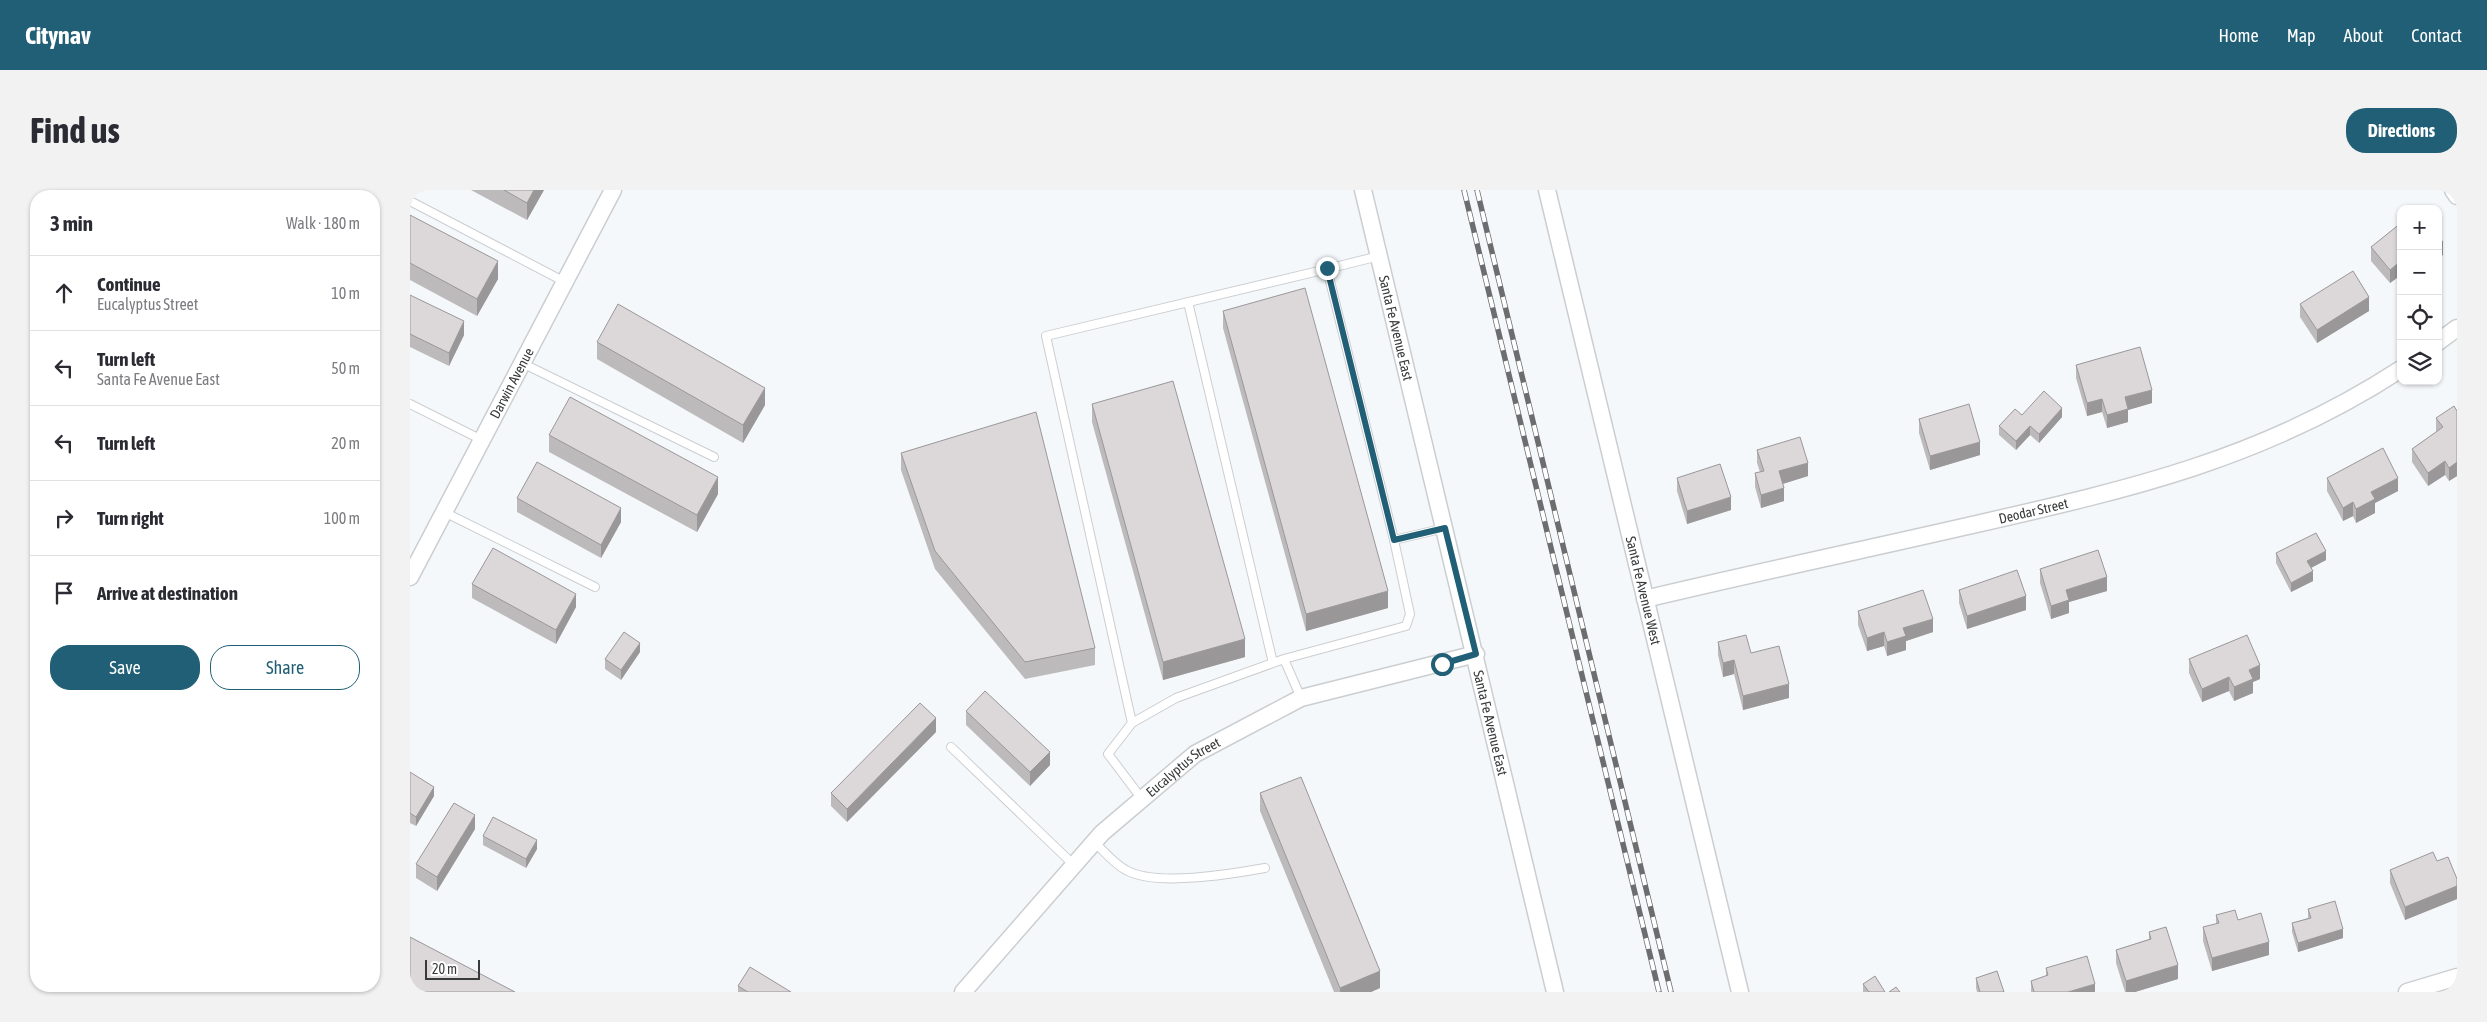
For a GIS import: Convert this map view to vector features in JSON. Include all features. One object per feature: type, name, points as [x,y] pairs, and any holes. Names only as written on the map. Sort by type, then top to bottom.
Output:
[{"type":"street","name":"Darwin Avenue","points":[[411,574],[613,190]]},
{"type":"street","name":"Santa Fe Avenue East","points":[[1363,190],[1476,654],[1555,992]]},
{"type":"street","name":"Santa Fe Avenue West","points":[[1547,190],[1740,992]]},
{"type":"street","points":[[2453,190],[2457,196]]},
{"type":"street","points":[[2441,340],[2457,328]]},
{"type":"street","name":"Deodar Street","points":[[1645,599],[2069,503],[2168,477],[2242,452],[2290,431],[2344,404],[2397,371]]},
{"type":"street","name":"Eucalyptus Street","points":[[963,992],[1094,842],[1195,754],[1301,698],[1476,654]]},
{"type":"street","points":[[2407,992],[2457,977]]},
{"type":"lane","points":[[410,201],[564,282]]},
{"type":"lane","points":[[1132,723],[1046,336],[1379,256]]},
{"type":"lane","points":[[1142,799],[1108,754],[1132,723],[1176,698],[1284,659],[1406,626],[1410,614],[1394,540],[1327,268]]},
{"type":"lane","points":[[1188,302],[1273,663]]},
{"type":"lane","points":[[522,363],[714,457]]},
{"type":"lane","points":[[410,404],[482,440]]},
{"type":"lane","points":[[444,512],[595,587]]},
{"type":"lane","points":[[1394,540],[1445,528]]},
{"type":"lane","points":[[1284,659],[1301,698]]},
{"type":"lane","points":[[951,747],[1074,865]]},
{"type":"lane","points":[[1094,842],[1124,870],[1138,876],[1201,877],[1264,868]]},
{"type":"building","points":[[504,190],[534,190],[527,203]]},
{"type":"building","points":[[410,215],[498,261],[477,299],[410,263]]},
{"type":"building","points":[[2397,226],[2397,264],[2390,270],[2371,247]]},
{"type":"building","points":[[2353,271],[2369,297],[2317,330],[2300,304]]},
{"type":"building","points":[[1305,288],[1388,591],[1306,614],[1223,311]]},
{"type":"building","points":[[410,295],[464,321],[449,353],[410,334]]},
{"type":"building","points":[[618,304],[765,388],[743,425],[597,342]]},
{"type":"building","points":[[2140,347],[2152,390],[2125,397],[2128,409],[2107,415],[2102,399],[2087,403],[2076,365]]},
{"type":"building","points":[[1173,381],[1245,639],[1163,662],[1092,404]]},
{"type":"building","points":[[2044,391],[2062,408],[2039,434],[2030,426],[2016,441],[1999,426],[2015,409],[2022,415]]},
{"type":"building","points":[[570,397],[718,477],[697,515],[549,435]]},
{"type":"building","points":[[1969,404],[1980,442],[1930,456],[1919,419]]},
{"type":"building","points":[[2454,406],[2457,411],[2457,462],[2449,468],[2445,461],[2428,473],[2412,449],[2443,427],[2436,418]]},
{"type":"building","points":[[1036,412],[1095,648],[1025,662],[935,551],[901,453]]},
{"type":"building","points":[[1800,437],[1808,463],[1779,471],[1784,488],[1761,495],[1755,473],[1764,471],[1757,450]]},
{"type":"building","points":[[2383,448],[2398,478],[2371,492],[2375,499],[2356,509],[2353,502],[2343,508],[2327,478]]},
{"type":"building","points":[[537,462],[621,508],[601,545],[517,498]]},
{"type":"building","points":[[1720,464],[1731,497],[1687,511],[1677,478]]},
{"type":"building","points":[[2316,533],[2326,551],[2307,561],[2313,571],[2291,583],[2276,553]]},
{"type":"building","points":[[493,548],[576,594],[556,630],[472,584]]},
{"type":"building","points":[[2098,550],[2107,577],[2066,590],[2069,600],[2051,606],[2040,569]]},
{"type":"building","points":[[2017,570],[2026,596],[1967,616],[1959,590]]},
{"type":"building","points":[[1923,590],[1933,619],[1903,628],[1906,636],[1887,642],[1884,632],[1867,638],[1858,611]]},
{"type":"building","points":[[624,632],[640,643],[621,670],[605,659]]},
{"type":"building","points":[[1746,635],[1751,653],[1779,646],[1789,684],[1743,696],[1734,660],[1723,663],[1718,642]]},
{"type":"building","points":[[2247,635],[2260,665],[2249,670],[2253,679],[2234,687],[2229,677],[2202,689],[2189,659]]},
{"type":"building","points":[[985,691],[1050,752],[1030,772],[966,711]]},
{"type":"building","points":[[920,703],[936,718],[847,809],[831,793]]},
{"type":"building","points":[[410,772],[434,787],[416,817],[410,813]]},
{"type":"building","points":[[1301,777],[1380,971],[1340,988],[1260,793]]},
{"type":"building","points":[[454,803],[475,815],[437,877],[416,864]]},
{"type":"building","points":[[493,817],[537,840],[526,859],[483,836]]},
{"type":"building","points":[[2433,852],[2437,861],[2448,857],[2457,879],[2457,886],[2405,907],[2390,870]]},
{"type":"building","points":[[2335,901],[2343,929],[2298,943],[2292,923],[2311,918],[2308,909]]},
{"type":"building","points":[[2235,910],[2238,920],[2261,913],[2269,942],[2212,958],[2203,927],[2219,923],[2216,915]]},
{"type":"building","points":[[2166,927],[2178,965],[2126,981],[2116,950],[2151,939],[2149,932]]},
{"type":"building","points":[[410,937],[515,992],[410,992]]},
{"type":"building","points":[[2087,956],[2095,984],[2068,992],[2034,992],[2031,981],[2048,975],[2046,968]]},
{"type":"building","points":[[750,967],[791,992],[748,992],[738,986]]},
{"type":"building","points":[[1997,971],[2004,992],[1980,992],[1976,978]]},
{"type":"building","points":[[1875,976],[1885,992],[1869,992],[1863,984]]},
{"type":"building","points":[[1896,987],[1900,992],[1889,992]]},
{"type":"railway","points":[[1464,190],[1659,992]]},
{"type":"railway","points":[[1477,190],[1671,992]]},
{"type":"route","points":[[1327,268],[1394,540],[1445,528],[1476,654],[1442,664]]}]
